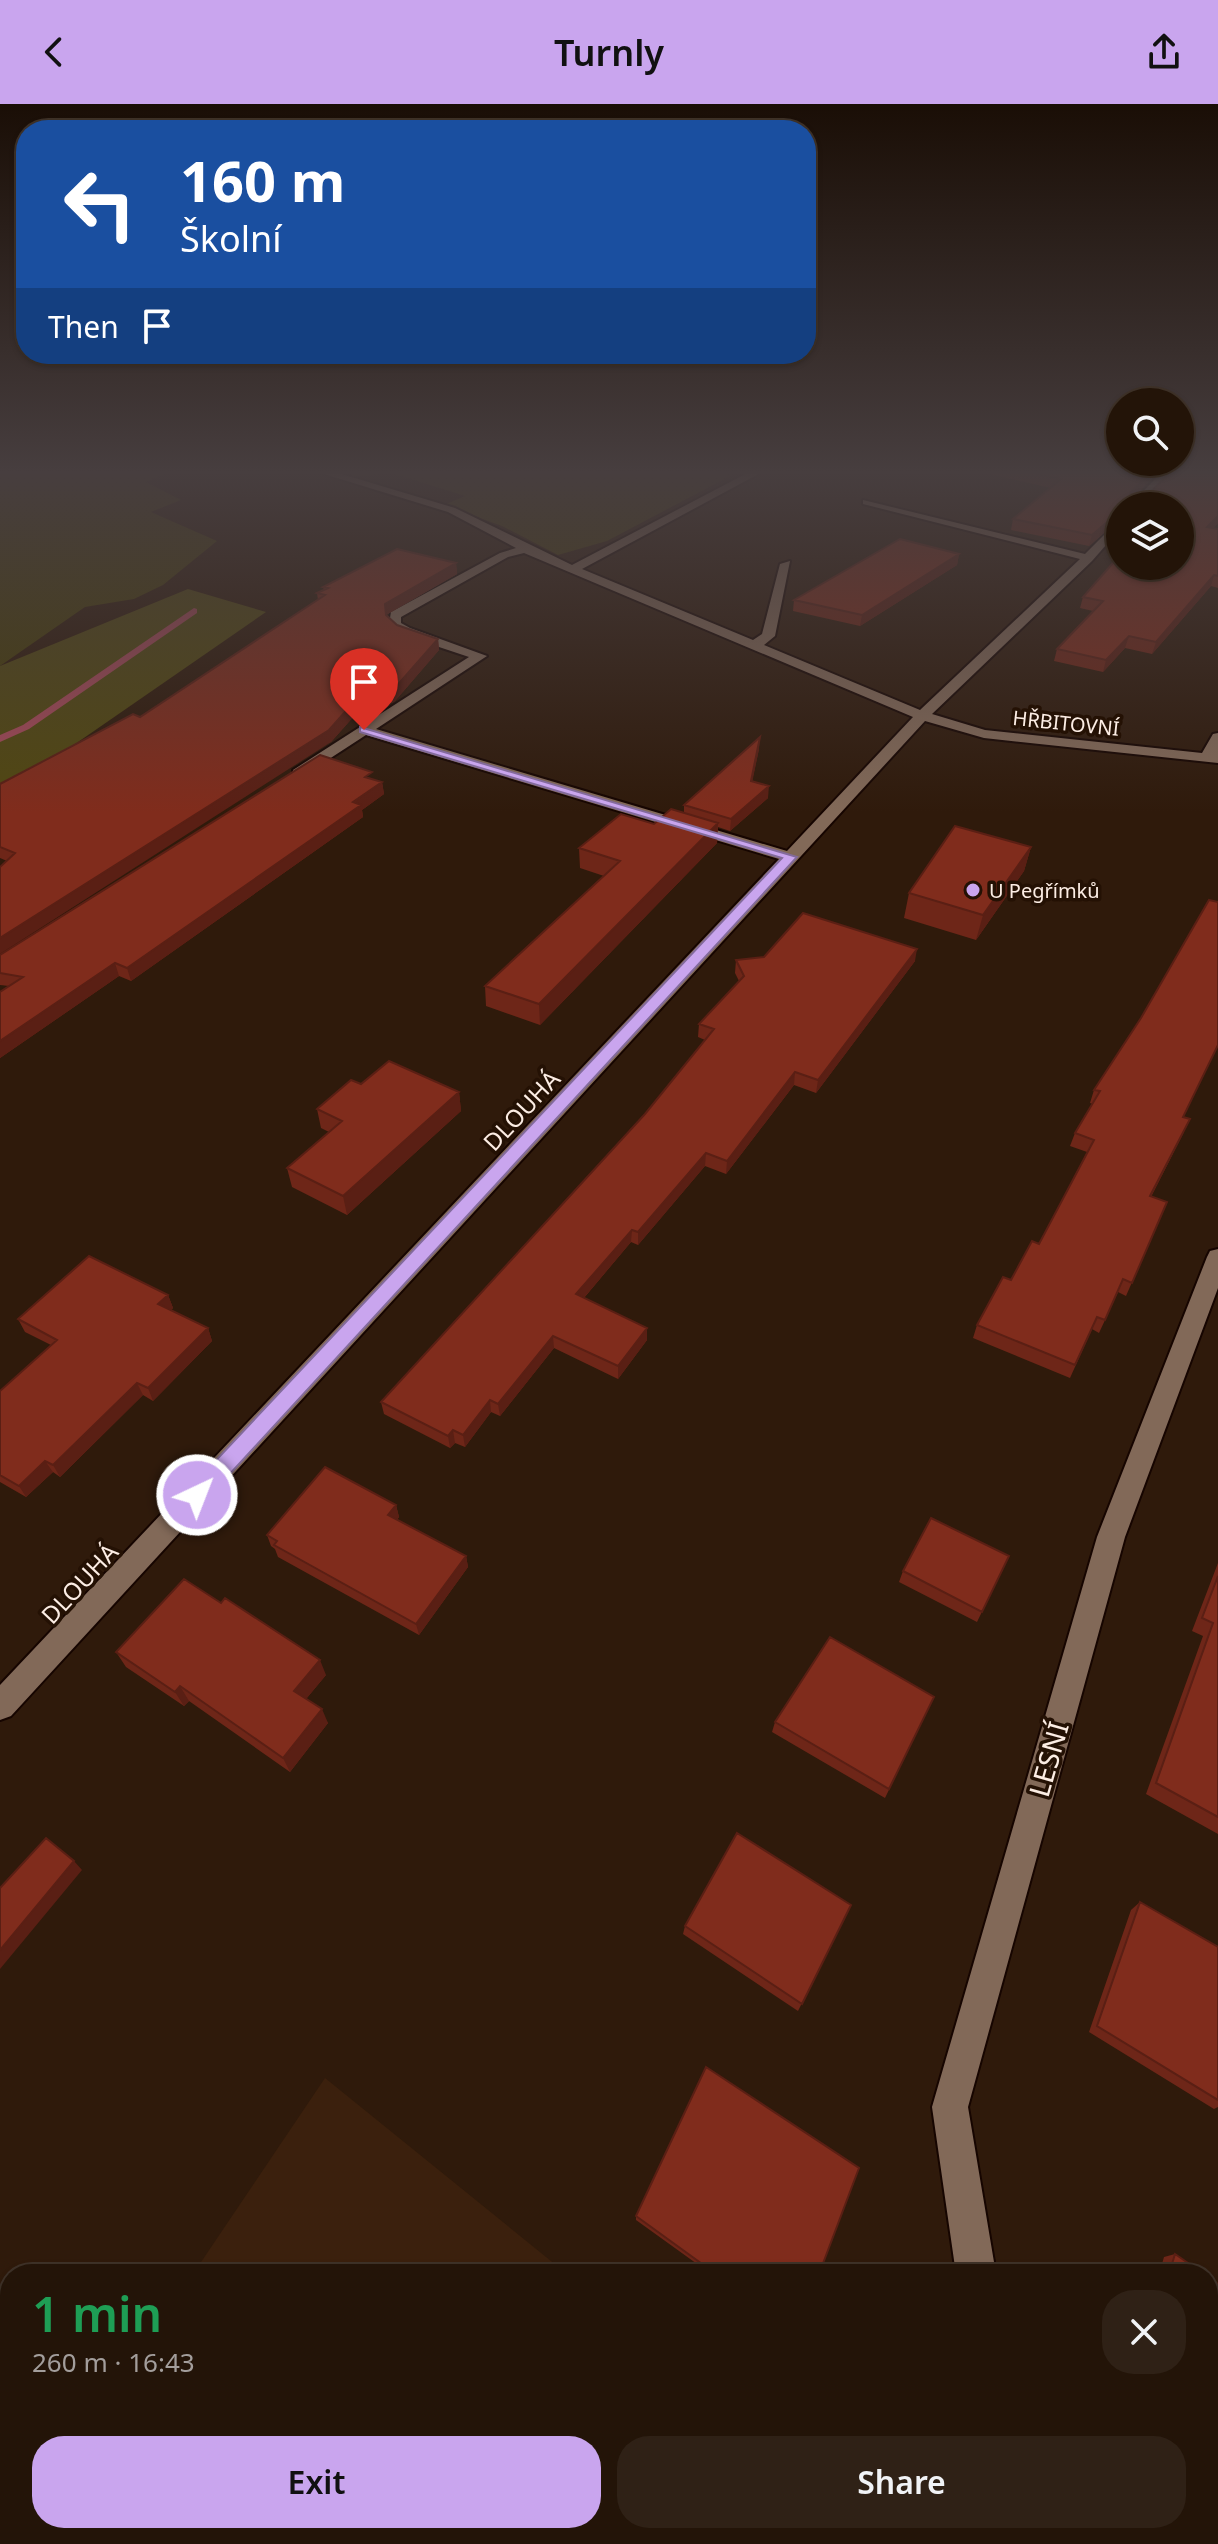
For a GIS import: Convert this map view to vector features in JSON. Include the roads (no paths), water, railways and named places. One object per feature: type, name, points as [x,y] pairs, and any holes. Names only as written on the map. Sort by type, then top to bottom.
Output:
[{"type":"street","points":[[286,780],[480,656],[405,631],[395,624],[395,615],[452,584]]},
{"type":"street","name":"HŘBITOVNÍ","points":[[608,584],[922,716],[984,734],[1212,759],[1218,737]]},
{"type":"street","points":[[754,646],[768,636],[781,584]]},
{"type":"street","name":"DLOUHÁ","points":[[0,1706],[922,716],[1061,584]]},
{"type":"street","points":[[364,730],[790,857]]},
{"type":"street","name":"LESNÍ","points":[[974,2264],[950,2107],[1111,1537],[1218,1257]]},
{"type":"waterway","points":[[0,739],[26,727],[194,611]]},
{"type":"place","name":"U Pegřímků","points":[[973,890]]}]
